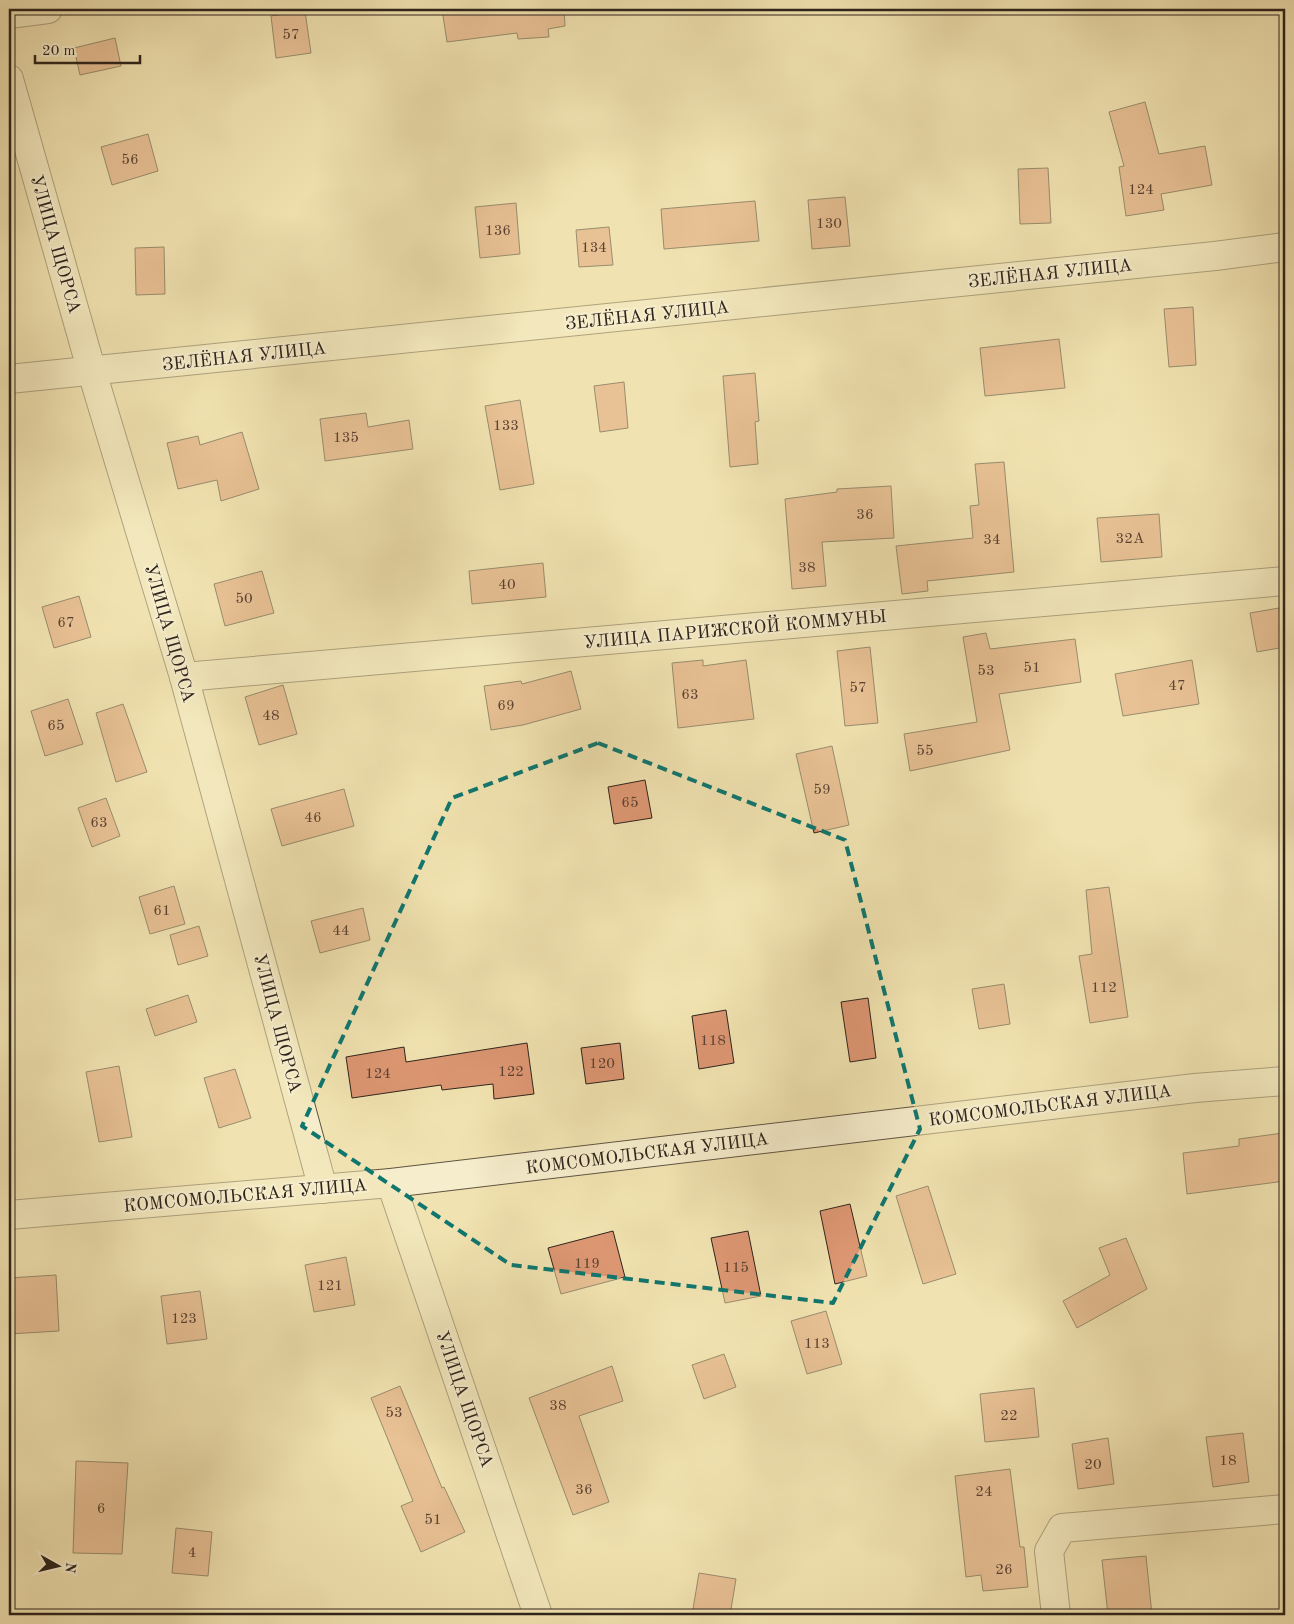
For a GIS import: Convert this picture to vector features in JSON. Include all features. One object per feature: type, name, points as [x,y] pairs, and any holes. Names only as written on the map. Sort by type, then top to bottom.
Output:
[{"type":"street","points":[[9,14],[48,9]]},
{"type":"street","name":"УЛИЦА ЩОРСА","points":[[9,79],[92,372],[184,677],[322,1188]]},
{"type":"street","name":"ЗЕЛЁНАЯ УЛИЦА","points":[[9,380],[1205,258],[1285,247]]},
{"type":"street","name":"УЛИЦА ПАРИЖСКОЙ КОММУНЫ","points":[[184,677],[1285,580]]},
{"type":"street","name":"КОМСОМОЛЬСКАЯ УЛИЦА","points":[[9,1215],[392,1183],[1185,1089],[1285,1080]]},
{"type":"street","name":"УЛИЦА ЩОРСА","points":[[392,1183],[538,1615]]},
{"type":"street","points":[[1056,1615],[1049,1551],[1062,1528],[1285,1509]]},
{"type":"highlighted area","points":[[598,743],[845,840],[920,1129],[833,1303],[511,1265],[302,1126],[452,798]]},
{"type":"building","points":[[442,9],[564,9],[565,26],[548,29],[549,37],[518,39],[517,33],[447,42]]},
{"type":"building","points":[[305,11],[311,53],[276,58],[271,16]]},
{"type":"building","points":[[115,38],[121,66],[80,75],[74,48]]},
{"type":"building","points":[[1145,102],[1159,154],[1205,146],[1212,185],[1161,194],[1164,210],[1126,216],[1119,167],[1124,166],[1109,112]]},
{"type":"building","points":[[148,134],[158,171],[112,185],[101,147]]},
{"type":"building","points":[[1048,168],[1051,223],[1020,224],[1018,169]]},
{"type":"building","points":[[845,197],[850,246],[812,249],[808,200]]},
{"type":"building","points":[[755,201],[759,241],[664,249],[661,209]]},
{"type":"building","points":[[516,203],[520,254],[480,258],[475,207]]},
{"type":"building","points":[[609,227],[613,265],[579,267],[576,230]]},
{"type":"building","points":[[164,247],[165,294],[136,295],[135,248]]},
{"type":"building","points":[[1193,307],[1196,365],[1169,367],[1164,309]]},
{"type":"building","points":[[1059,339],[1065,388],[985,396],[980,348]]},
{"type":"building","points":[[755,373],[759,421],[755,422],[758,464],[730,467],[723,376]]},
{"type":"building","points":[[624,382],[628,428],[600,432],[594,386]]},
{"type":"building","points":[[520,400],[534,484],[500,490],[485,406]]},
{"type":"building","points":[[366,413],[368,427],[409,420],[413,449],[325,461],[320,419]]},
{"type":"building","points":[[242,432],[259,489],[221,501],[217,480],[178,489],[167,443],[198,436],[200,445]]},
{"type":"building","points":[[1004,462],[1014,572],[927,581],[928,591],[902,594],[896,546],[973,538],[970,506],[979,505],[975,464]]},
{"type":"building","points":[[891,486],[894,538],[822,542],[826,586],[792,589],[785,499],[837,492],[837,489]]},
{"type":"building","points":[[1159,514],[1162,557],[1101,562],[1097,518]]},
{"type":"building","points":[[543,563],[546,597],[472,604],[469,571]]},
{"type":"building","points":[[262,571],[274,613],[225,626],[214,584]]},
{"type":"building","points":[[79,596],[91,637],[54,648],[42,607]]},
{"type":"building","points":[[1279,608],[1285,647],[1257,652],[1250,613]]},
{"type":"building","points":[[986,633],[990,649],[1075,639],[1081,682],[999,694],[1010,750],[910,771],[904,734],[977,722],[963,637]]},
{"type":"building","points":[[870,647],[878,723],[845,726],[837,651]]},
{"type":"building","points":[[703,660],[703,666],[746,660],[754,719],[678,728],[672,663]]},
{"type":"building","points":[[1192,660],[1199,704],[1123,716],[1115,674]]},
{"type":"building","points":[[571,671],[581,709],[523,725],[491,730],[484,686],[521,681],[522,684]]},
{"type":"building","points":[[283,685],[297,734],[259,745],[245,697]]},
{"type":"building","points":[[68,699],[83,744],[45,756],[31,711]]},
{"type":"building","points":[[123,704],[147,772],[116,782],[96,713]]},
{"type":"building","points":[[832,746],[849,825],[814,833],[796,754]]},
{"type":"building","points":[[645,780],[652,818],[614,824],[608,787]]},
{"type":"building","points":[[344,789],[354,826],[282,846],[271,809]]},
{"type":"building","points":[[106,798],[120,836],[92,847],[78,808]]},
{"type":"building","points":[[174,886],[185,924],[150,934],[139,897]]},
{"type":"building","points":[[1109,887],[1128,1017],[1090,1023],[1079,956],[1092,954],[1086,890]]},
{"type":"building","points":[[363,908],[370,940],[320,953],[311,921]]},
{"type":"building","points":[[199,926],[208,956],[178,965],[170,935]]},
{"type":"building","points":[[1004,984],[1010,1024],[979,1029],[972,989]]},
{"type":"building","points":[[188,995],[197,1022],[155,1036],[146,1009]]},
{"type":"building","points":[[868,998],[876,1058],[850,1062],[841,1002]]},
{"type":"building","points":[[726,1010],[734,1063],[699,1069],[692,1016]]},
{"type":"building","points":[[527,1043],[534,1094],[494,1099],[493,1084],[442,1090],[441,1085],[352,1098],[346,1057],[404,1047],[406,1062]]},
{"type":"building","points":[[620,1043],[624,1079],[586,1084],[581,1048]]},
{"type":"building","points":[[119,1066],[132,1137],[99,1142],[86,1072]]},
{"type":"building","points":[[235,1069],[251,1118],[219,1128],[204,1078]]},
{"type":"building","points":[[1283,1133],[1285,1181],[1187,1194],[1183,1153],[1239,1146],[1239,1139]]},
{"type":"building","points":[[928,1186],[956,1274],[923,1284],[896,1196]]},
{"type":"building","points":[[850,1204],[867,1276],[835,1284],[820,1211]]},
{"type":"building","points":[[613,1231],[625,1277],[561,1294],[548,1248]]},
{"type":"building","points":[[748,1231],[761,1296],[725,1303],[711,1238]]},
{"type":"building","points":[[1126,1238],[1147,1289],[1077,1328],[1063,1301],[1110,1275],[1099,1248]]},
{"type":"building","points":[[346,1257],[355,1305],[314,1312],[305,1265]]},
{"type":"building","points":[[56,1275],[59,1331],[9,1334],[9,1278]]},
{"type":"building","points":[[200,1291],[207,1339],[167,1344],[161,1296]]},
{"type":"building","points":[[826,1311],[842,1364],[807,1374],[791,1321]]},
{"type":"building","points":[[724,1354],[736,1387],[704,1399],[692,1365]]},
{"type":"building","points":[[612,1366],[623,1401],[579,1416],[609,1502],[573,1515],[529,1398]]},
{"type":"building","points":[[400,1386],[442,1488],[444,1487],[465,1532],[421,1552],[401,1506],[413,1501],[371,1398]]},
{"type":"building","points":[[1034,1388],[1039,1437],[985,1442],[980,1394]]},
{"type":"building","points":[[1243,1433],[1249,1482],[1213,1487],[1206,1437]]},
{"type":"building","points":[[1108,1438],[1114,1484],[1078,1489],[1072,1444]]},
{"type":"building","points":[[76,1461],[128,1463],[122,1554],[73,1553]]},
{"type":"building","points":[[1010,1469],[1020,1547],[1024,1547],[1028,1587],[983,1591],[981,1575],[966,1577],[955,1476]]},
{"type":"building","points":[[176,1528],[212,1532],[208,1576],[172,1573]]},
{"type":"building","points":[[1146,1556],[1152,1615],[1108,1615],[1102,1560]]},
{"type":"building","points":[[699,1573],[736,1579],[730,1615],[692,1615]]}]
